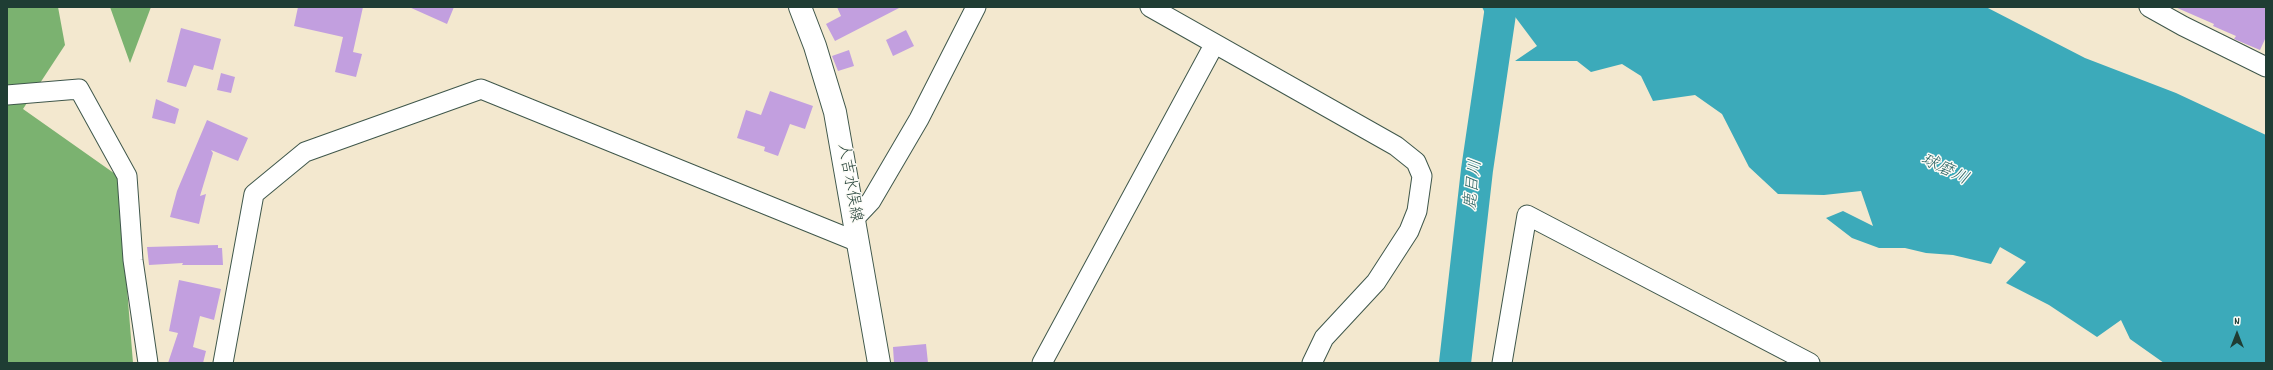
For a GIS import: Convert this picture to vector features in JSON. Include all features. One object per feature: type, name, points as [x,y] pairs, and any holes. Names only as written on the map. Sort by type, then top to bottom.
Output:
[{"type":"main road","name":"人吉水俣線","points":[[800,7],[815,46],[835,112],[880,363]]},
{"type":"street","points":[[854,219],[871,201],[919,119],[976,7]]},
{"type":"street","points":[[1150,7],[1214,45],[1396,146],[1416,162],[1422,176],[1417,211],[1409,231],[1376,282],[1324,338],[1312,363]]},
{"type":"street","points":[[2149,7],[2183,26],[2266,67]]},
{"type":"street","points":[[1042,363],[1214,45]]},
{"type":"street","points":[[7,95],[80,89],[127,176],[133,260],[148,363]]},
{"type":"street","points":[[223,363],[254,194],[305,152],[481,89],[858,242]]},
{"type":"street","points":[[1502,363],[1527,215],[1810,363]]},
{"type":"green space","points":[[7,7],[58,7],[65,45],[23,109],[118,176],[133,363],[7,363]]},
{"type":"green space","points":[[110,7],[151,7],[130,63]]},
{"type":"water","name":"球磨川","points":[[1482,7],[1986,7],[2085,58],[2176,93],[2266,135],[2266,363],[2164,363],[2130,339],[2121,320],[2097,337],[2049,305],[2006,283],[2026,262],[2000,247],[1991,264],[1953,255],[1926,253],[1905,248],[1879,248],[1852,238],[1826,218],[1843,211],[1873,226],[1861,191],[1824,195],[1778,194],[1749,167],[1722,114],[1695,95],[1653,101],[1641,76],[1622,64],[1591,72],[1577,61],[1515,61],[1537,46],[1513,14],[1490,23]]},
{"type":"building","points":[[298,7],[363,7],[353,52],[362,54],[356,77],[335,72],[343,37],[294,26]]},
{"type":"building","points":[[409,7],[454,7],[447,24]]},
{"type":"building","points":[[837,7],[901,7],[835,41],[826,24],[841,16]]},
{"type":"building","points":[[2175,7],[2266,7],[2266,37],[2260,50],[2234,39],[2236,36],[2213,26],[2214,24]]},
{"type":"building","points":[[181,28],[221,39],[213,70],[194,65],[186,87],[167,82]]},
{"type":"building","points":[[906,30],[914,46],[893,56],[886,40]]},
{"type":"building","points":[[849,50],[854,66],[838,71],[832,56]]},
{"type":"building","points":[[221,73],[235,77],[231,93],[217,90]]},
{"type":"building","points":[[770,91],[813,106],[805,129],[790,124],[778,156],[764,151],[765,147],[737,138],[746,110],[761,115]]},
{"type":"building","points":[[156,99],[179,109],[175,124],[152,118]]},
{"type":"building","points":[[207,120],[248,138],[238,161],[211,150],[213,153],[200,196],[206,194],[199,224],[170,217],[177,191]]},
{"type":"building","points":[[218,245],[218,248],[222,248],[223,265],[182,265],[183,263],[149,265],[147,247]]},
{"type":"building","points":[[179,280],[221,289],[214,320],[200,316],[193,347],[206,351],[203,363],[168,363],[178,333],[169,331]]},
{"type":"building","points":[[926,344],[928,363],[894,363],[893,347]]},
{"type":"waterway","name":"鹿目川","points":[[1455,363],[1477,170],[1501,7]]}]
